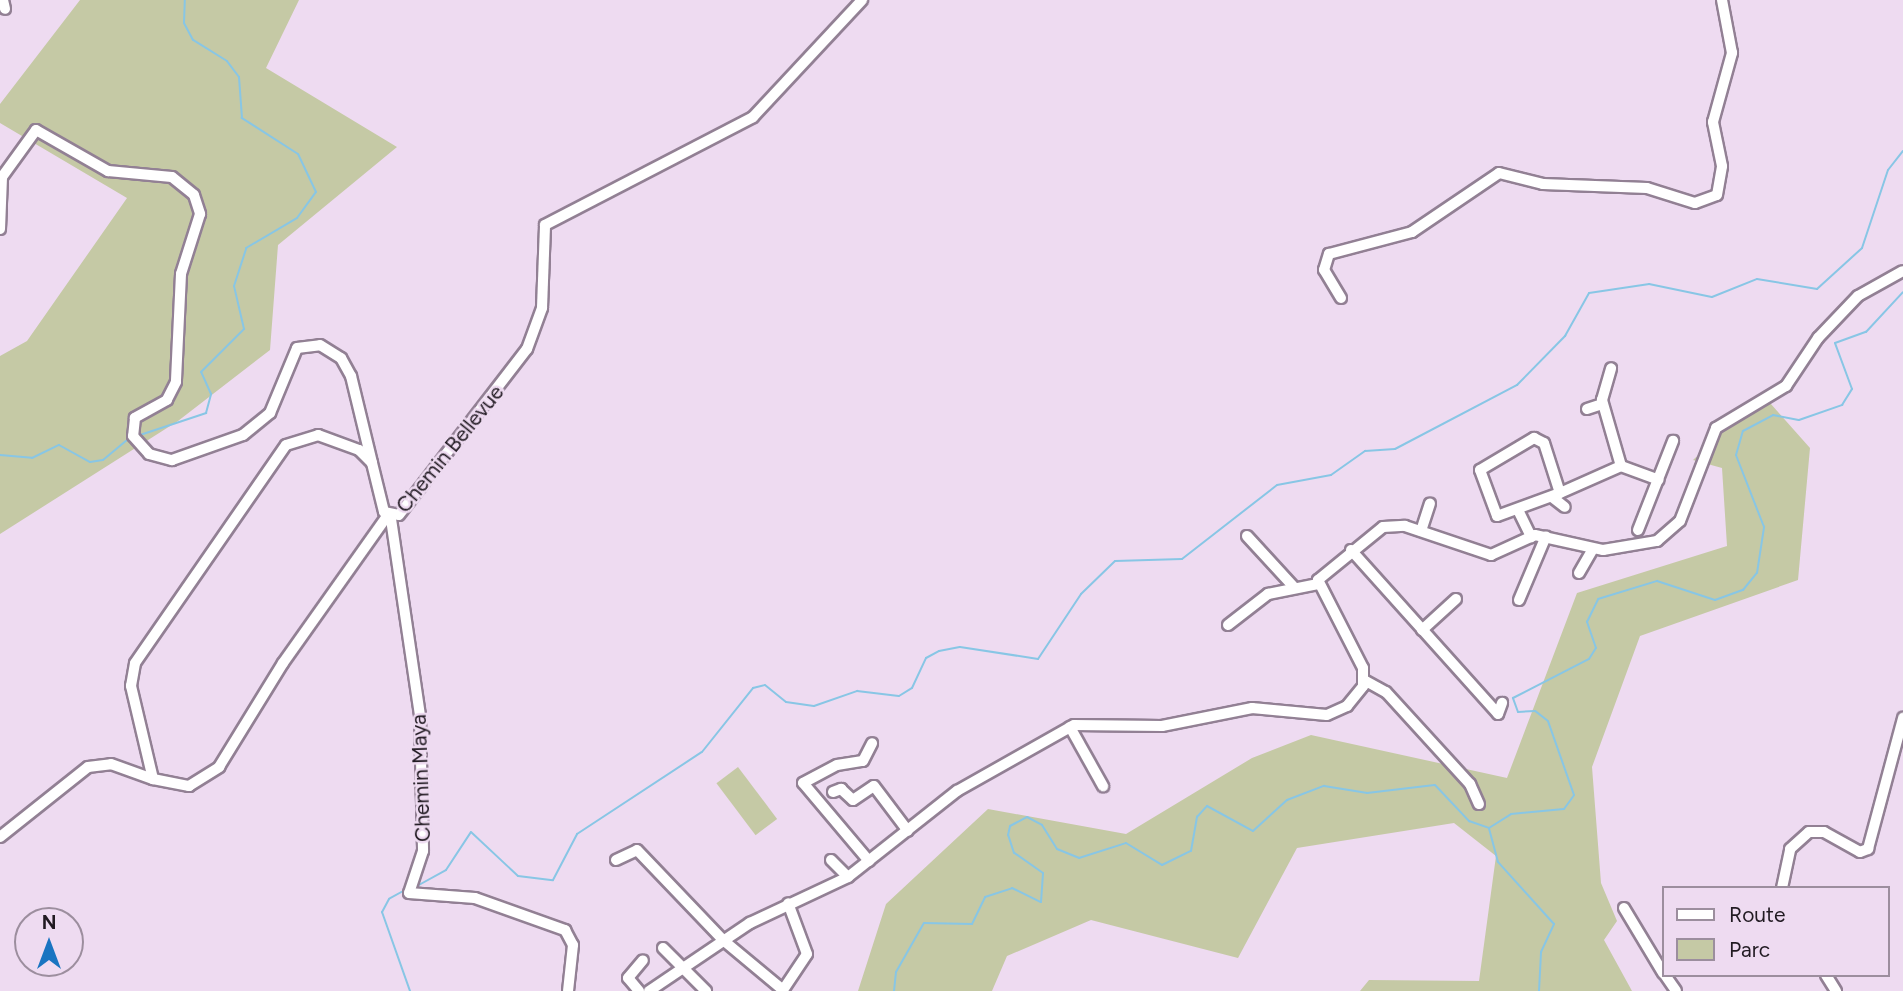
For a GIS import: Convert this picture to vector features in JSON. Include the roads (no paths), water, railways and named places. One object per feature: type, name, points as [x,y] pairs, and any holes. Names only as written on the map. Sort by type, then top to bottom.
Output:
[{"type":"street","name":"Chemin Bellevue","points":[[0,229],[2,177],[36,130],[108,171],[172,177],[194,195],[200,214],[181,274],[176,382],[167,400],[135,418],[133,436],[149,454],[172,460],[243,435],[268,418],[297,348],[320,345],[341,358],[351,376],[372,463],[389,517],[423,489],[527,349],[542,308],[545,225],[753,117],[862,0]]},
{"type":"street","points":[[1341,299],[1324,270],[1329,254],[1412,232],[1499,173],[1543,184],[1647,188],[1695,203],[1717,195],[1722,166],[1713,122],[1732,61],[1722,0]]},
{"type":"street","points":[[1227,625],[1268,594],[1293,586],[1318,584],[1351,550],[1390,524],[1421,531],[1491,555],[1531,537],[1546,536],[1593,549],[1631,549],[1669,534],[1684,512],[1716,428],[1786,386],[1818,338],[1858,296],[1903,271]]},
{"type":"street","points":[[1611,368],[1602,404],[1621,467]]},
{"type":"street","points":[[1587,409],[1602,404]]},
{"type":"street","points":[[153,779],[131,680],[173,601],[291,440],[329,436],[372,463]]},
{"type":"street","points":[[1565,507],[1556,495],[1544,443],[1530,439],[1480,471],[1496,520],[1519,512],[1556,495],[1621,467],[1659,480]]},
{"type":"street","points":[[1638,530],[1673,441]]},
{"type":"street","points":[[1421,531],[1430,503]]},
{"type":"street","points":[[1519,512],[1531,537]]},
{"type":"street","points":[[0,837],[88,767],[111,764],[153,779],[189,786],[219,767],[283,663],[389,517]]},
{"type":"street","name":"Chemin Maya","points":[[389,517],[419,716],[423,851],[408,889],[475,898],[565,930],[573,945],[568,991]]},
{"type":"street","points":[[1247,536],[1293,586]]},
{"type":"street","points":[[1519,600],[1546,536]]},
{"type":"street","points":[[1579,573],[1593,549]]},
{"type":"street","points":[[1351,550],[1498,714],[1502,703]]},
{"type":"street","points":[[649,991],[723,940],[788,903],[848,877],[957,791],[1070,727],[1087,722],[1162,726],[1252,708],[1327,715],[1358,696],[1364,680],[1355,648],[1318,584]]},
{"type":"street","points":[[1422,630],[1456,599]]},
{"type":"street","points":[[1364,680],[1387,692],[1470,784],[1479,804]]},
{"type":"street","points":[[1782,886],[1790,849],[1809,832],[1824,832],[1860,852],[1868,849],[1903,718]]},
{"type":"street","points":[[1070,727],[1103,786]]},
{"type":"street","points":[[869,861],[803,783],[837,765],[863,761],[872,743]]},
{"type":"street","points":[[833,792],[841,789],[853,800],[874,786],[908,831]]},
{"type":"street","points":[[617,860],[637,850],[768,987],[783,990],[807,954],[788,903]]},
{"type":"street","points":[[831,860],[848,877]]},
{"type":"street","points":[[1624,908],[1661,969]]},
{"type":"street","points":[[663,948],[686,964],[706,991]]},
{"type":"street","points":[[639,991],[628,978],[643,960]]},
{"type":"waterway","points":[[137,436],[206,413],[211,394],[201,372],[244,329],[234,286],[246,248],[297,218],[316,192],[298,154],[242,118],[239,77],[227,61],[193,40],[184,23],[185,0]]},
{"type":"waterway","points":[[417,886],[446,870],[471,832],[518,876],[553,880],[577,834],[702,752],[753,688],[765,685],[786,702],[814,706],[857,691],[899,696],[912,688],[926,658],[939,651],[960,647],[1038,659],[1081,594],[1115,561],[1182,559],[1277,485],[1331,475],[1365,451],[1395,449],[1517,385],[1565,336],[1589,293],[1649,284],[1712,297],[1757,279],[1817,289],[1862,248],[1888,170],[1903,151]]},
{"type":"waterway","points":[[1539,991],[1541,952],[1554,924],[1498,862],[1489,828],[1511,814],[1564,809],[1574,795],[1548,721],[1535,711],[1518,712],[1513,698],[1589,659],[1596,648],[1587,622],[1598,599],[1657,581],[1715,600],[1743,590],[1757,573],[1764,527],[1736,455],[1743,431],[1773,415],[1799,420],[1842,405],[1852,389],[1835,343],[1866,332],[1903,292]]},
{"type":"waterway","points":[[0,455],[32,458],[59,445],[90,462],[103,460],[129,438]]},
{"type":"waterway","points":[[894,991],[896,972],[924,923],[972,924],[985,897],[1012,888],[1041,902],[1043,873],[1014,853],[1008,835],[1010,826],[1027,817],[1042,825],[1057,849],[1079,858],[1126,843],[1162,865],[1191,851],[1197,817],[1207,806],[1253,831],[1287,800],[1324,786],[1367,793],[1435,785],[1469,821],[1489,828]]},
{"type":"waterway","points":[[405,890],[389,899],[382,912],[410,991]]}]
